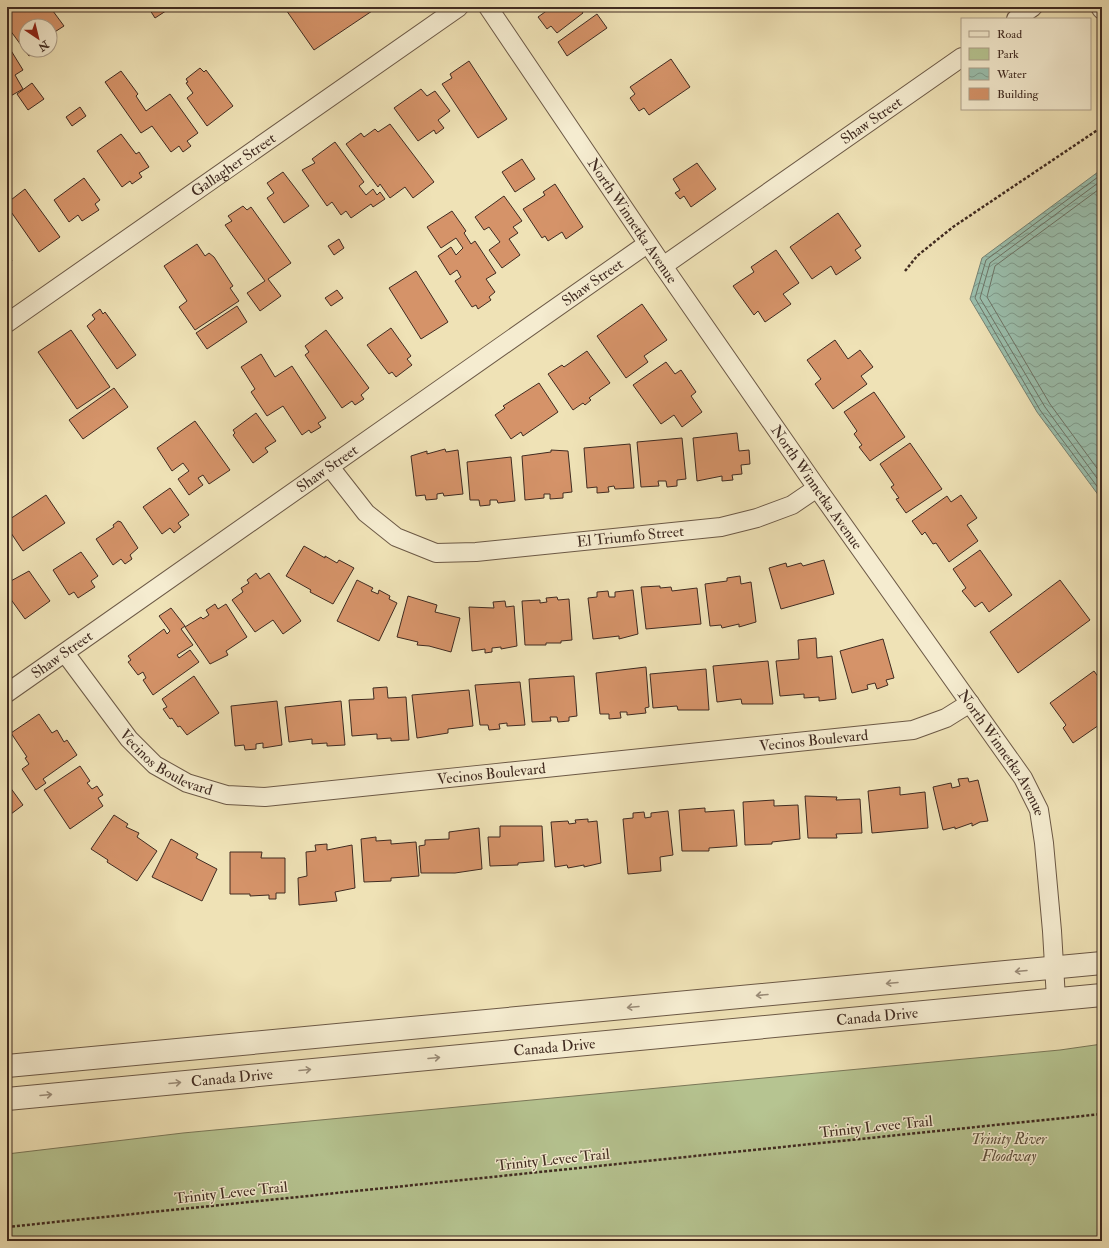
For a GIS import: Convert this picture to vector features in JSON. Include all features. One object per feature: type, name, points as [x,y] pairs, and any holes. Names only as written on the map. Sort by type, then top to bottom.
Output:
[{"type":"street","name":"Gallagher Street","points":[[7,323],[459,7]]},
{"type":"street","name":"North Winnetka Avenue","points":[[488,7],[663,266],[817,488],[1023,778],[1039,810],[1044,843],[1056,999]]},
{"type":"street","points":[[1017,18],[1033,7]]},
{"type":"street","name":"Shaw Street","points":[[663,266],[961,58]]},
{"type":"street","name":"Shaw Street","points":[[7,693],[648,244]]},
{"type":"street","name":"El Triumfo Street","points":[[330,467],[366,513],[396,537],[436,553],[476,552],[721,527],[757,518],[792,505],[817,488]]},
{"type":"street","name":"Vecinos Boulevard","points":[[65,653],[129,739],[155,765],[187,783],[227,795],[265,797],[913,730],[946,718],[970,703]]},
{"type":"street","name":"Canada Drive","points":[[7,1066],[1102,963]]},
{"type":"street","name":"Canada Drive","points":[[7,1099],[1102,995]]},
{"type":"path","points":[[905,271],[916,256],[953,228],[1102,127]]},
{"type":"path","name":"Trinity Levee Trail","points":[[7,1227],[1102,1114]]},
{"type":"green space","name":"Trinity River Floodway","points":[[1102,1044],[1102,1241],[7,1241],[7,1154],[183,1133],[1060,1050]]},
{"type":"water","points":[[1102,169],[1102,500],[1037,412],[970,299],[982,258]]},
{"type":"building","points":[[7,7],[50,7],[64,26],[58,30],[58,18],[18,18],[18,41],[7,26]]},
{"type":"building","points":[[148,7],[172,7],[155,18]]},
{"type":"building","points":[[284,7],[373,7],[375,9],[314,50]]},
{"type":"building","points":[[552,7],[579,7],[583,13],[557,33],[551,26],[547,29],[538,17]]},
{"type":"building","points":[[597,14],[607,28],[567,56],[558,42]]},
{"type":"building","points":[[7,44],[23,70],[15,75],[23,89],[7,98]]},
{"type":"building","points":[[671,59],[690,87],[649,115],[644,108],[639,111],[630,98],[635,94],[630,87]]},
{"type":"building","points":[[469,61],[507,119],[478,138],[442,84],[452,78],[450,74]]},
{"type":"building","points":[[200,68],[204,72],[206,70],[233,106],[207,126],[187,98],[193,93],[186,83],[188,82],[186,79]]},
{"type":"building","points":[[121,71],[138,94],[136,96],[146,111],[170,94],[198,133],[187,141],[191,146],[183,152],[179,146],[171,152],[152,126],[141,133],[105,82]]},
{"type":"building","points":[[32,83],[44,99],[28,110],[17,94]]},
{"type":"building","points":[[421,89],[427,96],[435,91],[450,111],[438,120],[444,128],[436,134],[434,130],[418,141],[394,108]]},
{"type":"building","points":[[80,107],[86,116],[72,126],[66,117]]},
{"type":"building","points":[[390,124],[434,182],[413,198],[405,187],[390,198],[380,184],[378,187],[346,144],[361,133],[364,137],[375,129],[378,132]]},
{"type":"building","points":[[121,134],[136,154],[139,152],[149,167],[139,173],[142,177],[132,184],[130,181],[122,187],[97,151]]},
{"type":"building","points":[[335,142],[364,182],[359,186],[366,195],[373,189],[377,195],[380,192],[385,199],[373,207],[371,204],[351,218],[346,211],[341,215],[332,202],[327,206],[302,170],[315,163],[312,159]]},
{"type":"building","points":[[522,159],[535,179],[515,192],[502,172]]},
{"type":"building","points":[[697,163],[716,189],[691,207],[684,196],[680,199],[675,193],[680,190],[673,179]]},
{"type":"building","points":[[283,172],[309,206],[284,223],[267,198],[274,193],[267,183]]},
{"type":"building","points":[[84,178],[100,200],[95,204],[99,210],[82,221],[78,215],[69,222],[54,200]]},
{"type":"building","points":[[555,184],[583,227],[566,239],[562,232],[548,241],[545,236],[542,238],[523,209],[545,195],[543,192]]},
{"type":"building","points":[[25,189],[60,237],[39,252],[7,206],[7,203]]},
{"type":"building","points":[[504,196],[522,221],[513,227],[518,233],[509,239],[520,255],[502,268],[489,250],[500,242],[489,227],[484,230],[475,217]]},
{"type":"building","points":[[243,206],[247,210],[251,207],[291,263],[268,279],[281,296],[260,311],[247,293],[265,281],[225,225],[232,221],[228,216]]},
{"type":"building","points":[[452,211],[466,231],[464,233],[471,244],[475,241],[496,273],[486,279],[495,292],[489,297],[491,300],[478,309],[476,305],[472,307],[455,281],[461,277],[457,270],[450,275],[438,256],[451,247],[456,255],[463,248],[456,238],[441,248],[427,227]]},
{"type":"building","points":[[838,213],[861,246],[855,250],[861,258],[836,275],[831,266],[812,279],[790,247]]},
{"type":"building","points":[[339,239],[344,248],[334,255],[328,246]]},
{"type":"building","points":[[197,244],[205,256],[209,253],[214,257],[233,286],[230,288],[239,301],[195,330],[179,307],[187,301],[164,266]]},
{"type":"building","points":[[776,250],[799,283],[783,294],[791,304],[765,322],[758,311],[754,315],[733,286],[754,272],[751,267]]},
{"type":"building","points":[[7,253],[12,261],[7,265]]},
{"type":"building","points":[[7,266],[11,271],[7,274]]},
{"type":"building","points":[[416,271],[448,322],[421,339],[389,288]]},
{"type":"building","points":[[337,290],[343,298],[331,306],[325,298]]},
{"type":"building","points":[[642,304],[667,340],[644,356],[648,362],[626,378],[597,336]]},
{"type":"building","points":[[237,306],[247,322],[207,349],[196,333]]},
{"type":"building","points":[[100,309],[103,314],[105,312],[136,355],[117,369],[87,326],[95,319],[92,315]]},
{"type":"building","points":[[391,328],[411,356],[407,359],[412,365],[396,377],[392,372],[389,374],[367,345]]},
{"type":"building","points":[[71,330],[110,387],[77,409],[38,352]]},
{"type":"building","points":[[326,330],[369,388],[361,395],[364,399],[355,405],[352,401],[342,408],[305,355],[309,352],[305,346]]},
{"type":"building","points":[[835,340],[848,359],[860,350],[873,367],[861,376],[867,384],[833,409],[815,384],[821,379],[807,360]]},
{"type":"building","points":[[587,351],[610,383],[589,398],[591,400],[585,405],[583,403],[573,410],[548,374],[562,365],[564,367]]},
{"type":"building","points":[[261,354],[275,377],[292,366],[326,418],[318,423],[321,427],[311,433],[309,430],[302,435],[283,406],[267,416],[251,392],[255,389],[241,367]]},
{"type":"building","points":[[666,362],[675,374],[681,370],[696,392],[691,396],[702,412],[682,427],[674,415],[661,424],[633,385]]},
{"type":"building","points":[[539,383],[558,412],[523,436],[521,432],[511,439],[495,415],[505,408],[503,406]]},
{"type":"building","points":[[114,388],[128,407],[83,439],[69,420]]},
{"type":"building","points":[[874,392],[905,437],[870,461],[859,447],[862,445],[854,434],[857,431],[844,412]]},
{"type":"building","points":[[256,413],[276,441],[265,448],[268,452],[253,463],[233,435],[235,433],[233,430]]},
{"type":"building","points":[[195,421],[230,470],[209,484],[203,475],[198,478],[203,485],[189,495],[178,479],[189,471],[183,463],[172,471],[157,448]]},
{"type":"building","points":[[737,433],[739,451],[749,450],[750,464],[741,465],[742,474],[732,475],[733,480],[722,481],[722,476],[697,481],[693,438]]},
{"type":"building","points":[[682,438],[686,479],[677,480],[677,486],[667,487],[666,481],[658,481],[659,486],[641,487],[637,442]]},
{"type":"building","points":[[910,443],[942,489],[906,513],[896,499],[899,498],[891,487],[894,485],[880,464]]},
{"type":"building","points":[[630,444],[634,488],[615,489],[614,486],[608,487],[609,492],[597,493],[597,487],[587,488],[584,448]]},
{"type":"building","points":[[445,449],[446,452],[458,450],[463,494],[444,496],[443,493],[437,494],[437,499],[426,500],[425,495],[416,496],[411,456],[427,451],[427,454]]},
{"type":"building","points":[[551,450],[568,451],[572,492],[563,493],[563,498],[550,499],[550,494],[544,494],[544,498],[525,500],[522,456],[551,452]]},
{"type":"building","points":[[511,457],[515,501],[498,503],[497,500],[490,500],[490,505],[480,506],[479,500],[470,500],[467,462]]},
{"type":"building","points":[[170,488],[189,515],[178,523],[181,527],[174,533],[170,528],[162,534],[143,507]]},
{"type":"building","points":[[46,495],[65,523],[23,551],[7,527],[7,521]]},
{"type":"building","points":[[961,495],[977,518],[967,525],[978,541],[949,562],[936,543],[933,544],[925,532],[922,535],[912,521],[947,496],[951,502]]},
{"type":"building","points":[[118,521],[121,522],[138,548],[130,555],[132,559],[125,564],[121,559],[113,565],[96,539],[114,527],[113,525]]},
{"type":"building","points":[[304,546],[325,558],[325,556],[337,563],[339,560],[354,568],[333,604],[310,592],[311,590],[286,576]]},
{"type":"building","points":[[980,550],[1012,595],[989,612],[982,602],[975,607],[962,591],[966,588],[953,569]]},
{"type":"building","points":[[81,552],[98,576],[91,581],[95,587],[78,598],[74,592],[69,595],[53,570]]},
{"type":"building","points":[[824,560],[834,594],[781,609],[769,568],[786,563],[787,567],[801,563],[803,566]]},
{"type":"building","points":[[29,571],[50,601],[25,619],[7,594],[7,587],[11,585],[9,582]]},
{"type":"building","points":[[256,573],[260,579],[269,573],[301,621],[283,634],[273,620],[255,632],[232,600],[243,592],[241,588],[249,583],[247,580]]},
{"type":"building","points":[[740,576],[741,584],[751,582],[756,622],[739,627],[739,624],[722,628],[721,625],[710,626],[705,584],[727,581],[727,578]]},
{"type":"building","points":[[357,580],[373,588],[371,591],[378,594],[379,590],[390,596],[389,599],[397,603],[379,641],[337,621]]},
{"type":"building","points":[[1060,580],[1090,620],[1018,673],[990,632]]},
{"type":"building","points":[[660,586],[660,588],[671,587],[672,591],[697,588],[701,624],[646,629],[641,587]]},
{"type":"building","points":[[633,590],[638,634],[619,639],[619,636],[593,639],[588,598],[597,597],[597,592],[608,591],[609,597],[615,597],[615,592]]},
{"type":"building","points":[[408,596],[437,605],[435,612],[460,618],[451,652],[429,646],[417,645],[418,642],[397,637]]},
{"type":"building","points":[[557,597],[558,600],[569,599],[572,640],[561,641],[561,643],[546,643],[546,645],[525,645],[522,601],[540,600],[540,603],[547,602],[546,598]]},
{"type":"building","points":[[505,601],[506,607],[514,606],[517,646],[501,649],[501,647],[492,648],[492,652],[485,653],[485,649],[472,651],[469,607],[494,608],[493,602]]},
{"type":"building","points":[[215,604],[218,609],[226,604],[247,637],[226,651],[228,655],[210,664],[185,627],[201,617],[203,619],[209,615],[206,610]]},
{"type":"building","points":[[171,608],[185,626],[181,629],[193,645],[177,655],[179,658],[190,650],[199,662],[153,695],[143,680],[146,678],[143,672],[138,675],[128,662],[131,660],[128,656],[164,629],[167,634],[170,631],[159,616]]},
{"type":"building","points":[[816,638],[817,658],[832,656],[836,699],[819,701],[819,697],[804,698],[804,694],[780,696],[776,661],[799,659],[798,640]]},
{"type":"building","points":[[883,639],[894,678],[886,680],[888,685],[877,689],[875,683],[867,685],[868,689],[852,693],[840,651]]},
{"type":"building","points":[[768,661],[773,704],[742,704],[741,699],[717,702],[713,666]]},
{"type":"building","points":[[646,667],[649,707],[645,708],[646,713],[627,715],[627,712],[620,712],[621,718],[609,719],[609,714],[600,714],[596,673]]},
{"type":"building","points":[[706,669],[709,710],[678,710],[677,706],[653,708],[650,674]]},
{"type":"building","points":[[1094,671],[1102,682],[1102,723],[1073,743],[1063,728],[1066,725],[1050,703]]},
{"type":"building","points":[[194,676],[219,713],[187,735],[180,726],[178,727],[172,718],[170,719],[163,709],[167,707],[162,699]]},
{"type":"building","points":[[574,676],[577,716],[569,717],[569,721],[558,722],[557,717],[550,717],[551,721],[532,722],[529,679]]},
{"type":"building","points":[[520,682],[525,725],[507,726],[507,723],[499,724],[500,729],[489,730],[488,725],[480,725],[475,685]]},
{"type":"building","points":[[387,687],[388,698],[406,697],[409,740],[391,741],[391,738],[377,739],[377,734],[352,736],[349,700],[374,699],[373,688]]},
{"type":"building","points":[[469,690],[473,726],[448,729],[448,733],[417,738],[412,695]]},
{"type":"building","points":[[277,701],[282,745],[263,748],[263,743],[256,744],[256,749],[245,750],[244,745],[235,746],[231,706]]},
{"type":"building","points":[[341,701],[345,745],[327,746],[327,743],[312,744],[312,739],[289,742],[285,707]]},
{"type":"building","points":[[39,714],[52,733],[57,730],[64,742],[67,740],[77,755],[43,779],[46,783],[36,790],[22,769],[29,764],[25,758],[27,757],[11,733]]},
{"type":"building","points":[[80,766],[90,781],[87,783],[92,789],[97,786],[103,795],[98,798],[103,806],[70,829],[44,790]]},
{"type":"building","points":[[968,778],[969,782],[978,780],[988,821],[980,822],[972,826],[972,823],[955,829],[955,827],[943,830],[933,787],[951,783],[952,788],[960,786],[958,779]]},
{"type":"building","points":[[7,783],[23,805],[7,817]]},
{"type":"building","points":[[900,787],[900,795],[925,792],[928,828],[872,833],[868,791]]},
{"type":"building","points":[[805,796],[837,797],[836,800],[860,799],[862,833],[836,834],[837,838],[808,838]]},
{"type":"building","points":[[774,800],[774,806],[798,805],[800,839],[772,842],[772,844],[745,845],[743,802]]},
{"type":"building","points":[[705,808],[705,812],[734,810],[737,846],[709,848],[709,851],[682,851],[679,810]]},
{"type":"building","points":[[668,811],[673,855],[660,857],[661,871],[628,874],[623,819],[633,818],[633,813],[644,812],[645,818],[651,817],[651,813]]},
{"type":"building","points":[[114,815],[128,824],[126,827],[139,833],[137,837],[157,851],[137,881],[107,862],[108,860],[91,849]]},
{"type":"building","points":[[588,819],[588,822],[597,821],[601,863],[584,867],[584,865],[568,868],[567,865],[555,867],[551,822],[568,821],[569,824],[576,823],[575,820]]},
{"type":"building","points":[[500,826],[542,826],[544,861],[518,863],[518,865],[490,866],[488,837],[500,837]]},
{"type":"building","points":[[479,828],[482,869],[455,873],[421,873],[419,846],[425,845],[425,840],[449,839],[449,832]]},
{"type":"building","points":[[376,837],[376,841],[391,840],[391,844],[416,842],[419,876],[391,878],[391,881],[364,882],[361,839]]},
{"type":"building","points":[[171,839],[198,854],[196,858],[217,869],[202,901],[152,877]]},
{"type":"building","points":[[327,844],[327,850],[352,845],[355,888],[335,892],[337,901],[299,905],[298,878],[307,876],[306,852],[316,851],[315,845]]},
{"type":"building","points":[[230,852],[262,852],[261,858],[285,858],[285,893],[276,893],[276,899],[269,899],[269,895],[250,896],[250,894],[230,894]]}]
